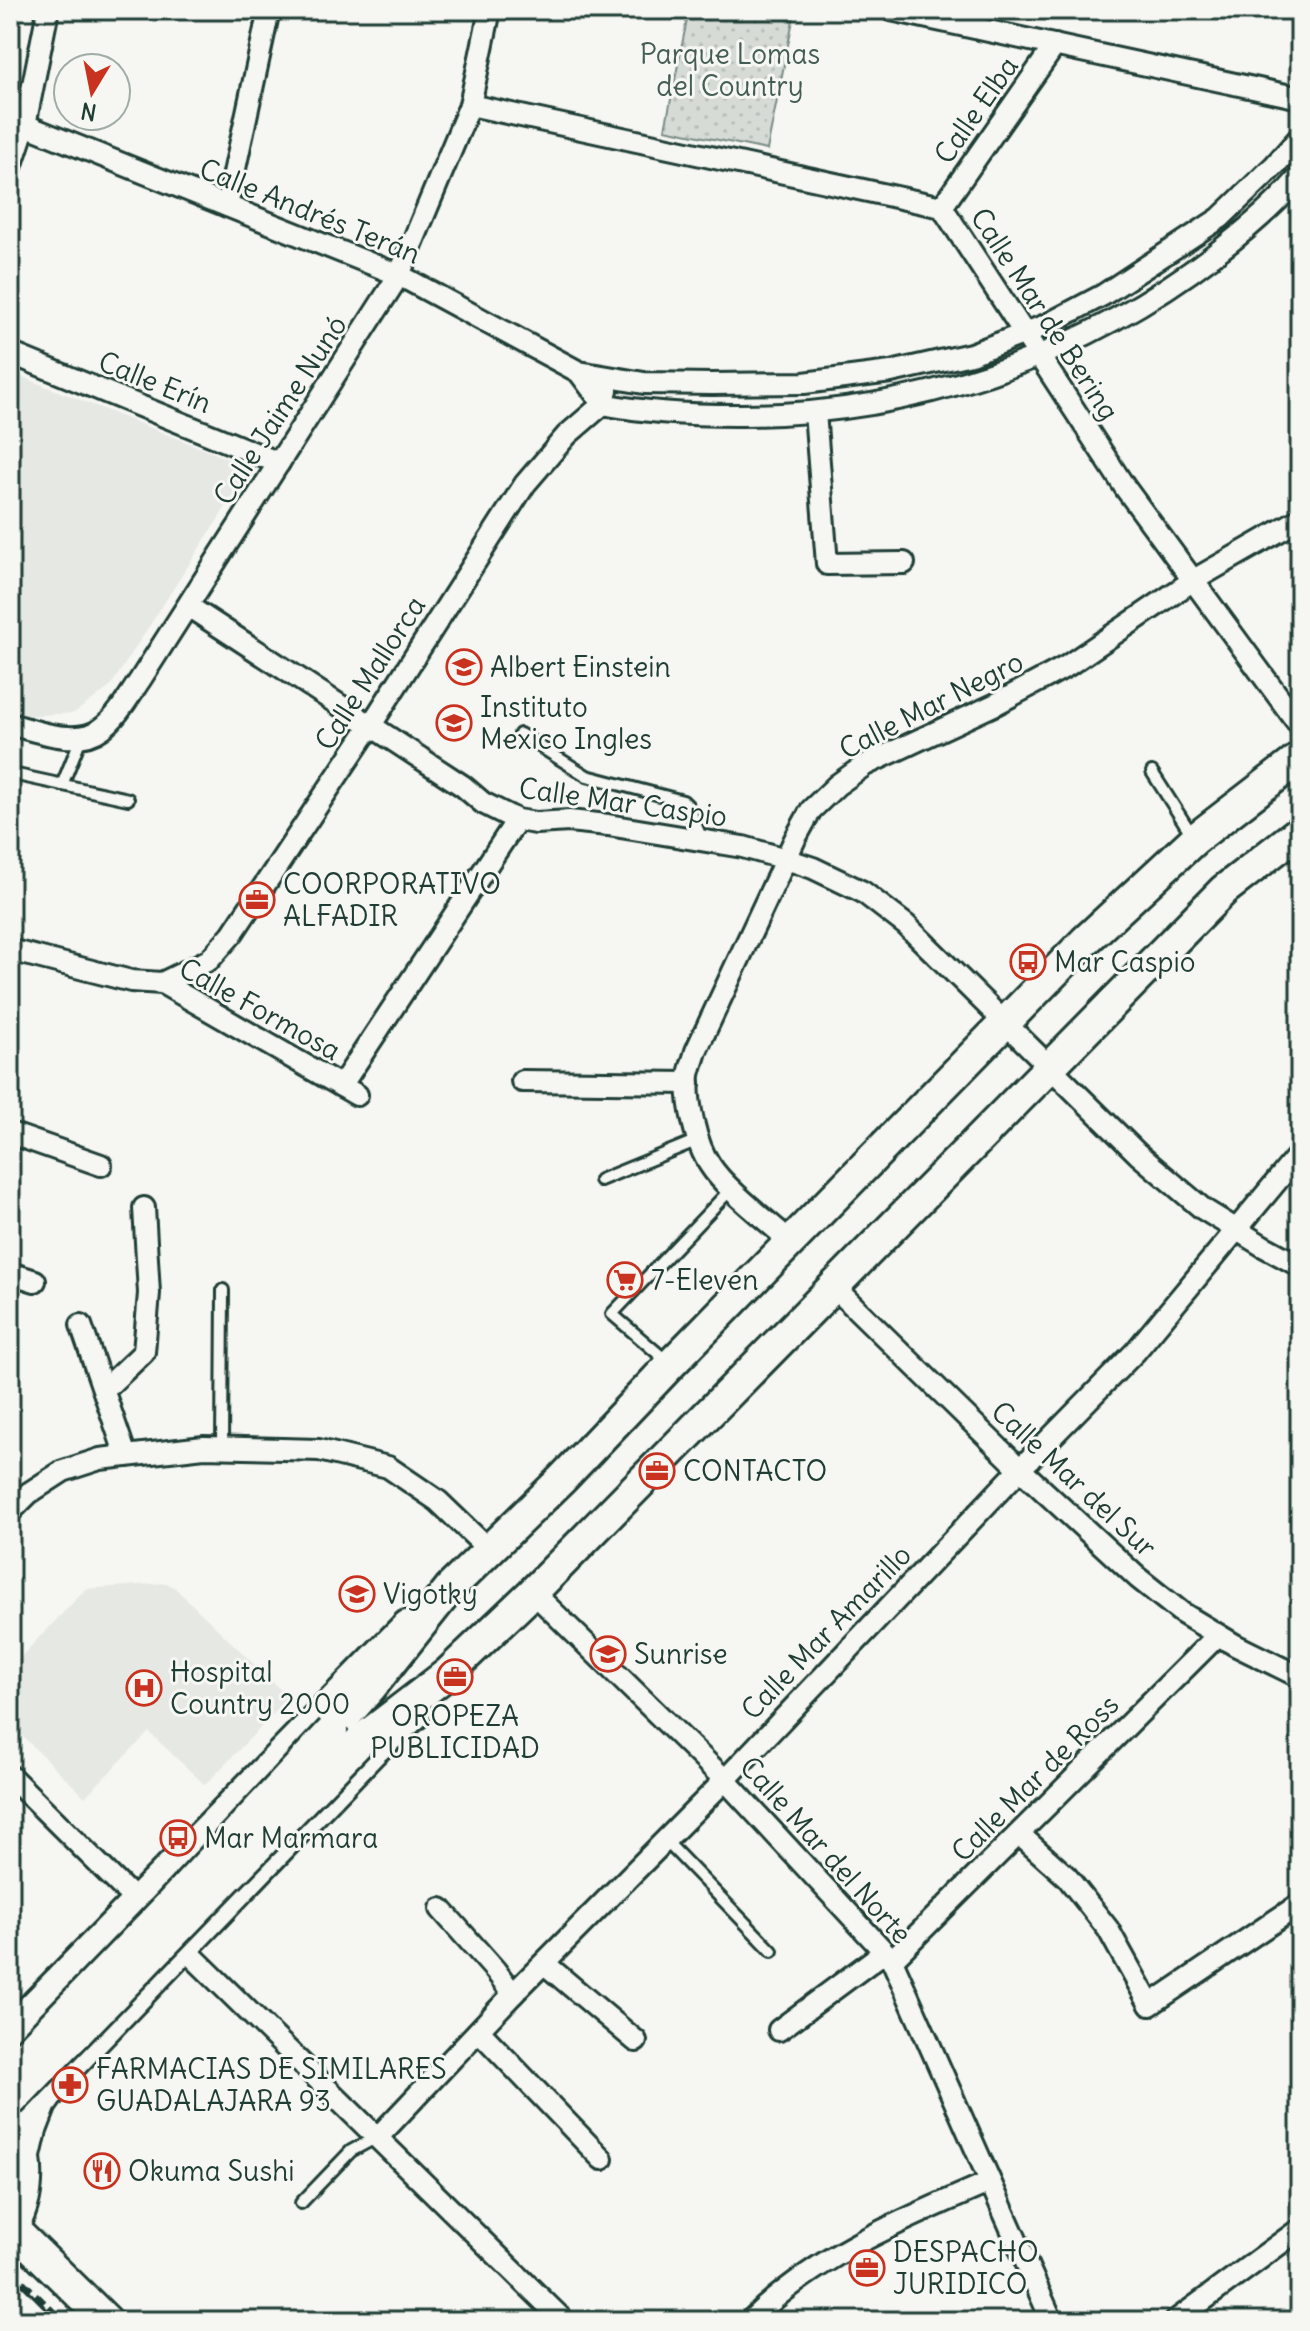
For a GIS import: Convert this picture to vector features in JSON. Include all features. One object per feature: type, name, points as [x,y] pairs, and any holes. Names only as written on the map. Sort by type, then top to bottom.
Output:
[{"type":"main road","points":[[10,2030],[399,1632],[450,1588],[562,1479],[1085,941],[1195,839],[1300,758]]},
{"type":"main road","points":[[10,2070],[164,1911],[346,1736],[447,1674],[566,1560],[1224,890],[1300,831]]},
{"type":"main road","points":[[39,2001],[30,2016],[30,2025],[39,2048],[47,2054],[65,2058],[82,2053],[373,1751],[489,1652],[542,1601],[562,1579],[566,1560]]},
{"type":"main road","points":[[10,2102],[346,1736],[372,1686],[450,1588]]},
{"type":"main road","points":[[26,2156],[42,2104],[89,2046]]},
{"type":"main road","points":[[10,2117],[26,2156],[28,2181],[23,2206],[11,2229],[107,2321]]},
{"type":"main road","points":[[10,2296],[35,2321]]},
{"type":"street","points":[[10,170],[17,123],[48,10]]},
{"type":"street","points":[[227,206],[269,10]]},
{"type":"street","name":"Calle Jaime Nunó","points":[[81,736],[100,731],[121,707],[399,275],[470,105],[490,10]]},
{"type":"street","points":[[891,10],[929,14],[1055,45],[1300,98]]},
{"type":"street","name":"Calle Elba","points":[[942,207],[1055,45]]},
{"type":"street","name":"Calle Mar de Bering","points":[[470,105],[942,207],[1126,489],[1300,726]]},
{"type":"street","name":"Calle Andrés Terán","points":[[17,123],[399,275],[579,372],[644,383],[804,383],[891,372],[971,354],[1046,325],[1103,295],[1220,218],[1300,137]]},
{"type":"street","points":[[610,379],[603,404],[684,415],[815,412],[901,398],[960,384],[1039,357],[1176,284],[1237,236],[1300,176]]},
{"type":"street","name":"Calle Erín","points":[[10,353],[279,463]]},
{"type":"street","name":"Calle Andrés Terán","points":[[579,372],[603,404]]},
{"type":"street","name":"Calle Mallorca","points":[[162,983],[209,960],[232,934],[371,725],[525,484],[567,435],[603,404]]},
{"type":"street","points":[[815,412],[827,564],[904,563]]},
{"type":"street","name":"Calle Mar Negro","points":[[791,1242],[710,1166],[698,1140],[689,1094],[689,1075],[696,1051],[811,810],[837,785],[865,765],[996,704],[1067,666],[1192,581],[1300,519]]},
{"type":"street","name":"Calle Mar Caspio","points":[[188,606],[463,786],[483,803],[517,820],[608,825],[743,847],[813,868],[863,892],[906,925],[1138,1154],[1203,1209],[1300,1266]]},
{"type":"street","points":[[10,724],[70,739],[81,736]]},
{"type":"street","name":"Calle Formosa","points":[[10,950],[131,981],[162,983],[349,1091],[517,820]]},
{"type":"street","points":[[522,1081],[689,1083]]},
{"type":"street","points":[[10,1133],[101,1165]]},
{"type":"street","name":"Calle Mar Amarillo","points":[[378,2137],[1135,1352],[1300,1153]]},
{"type":"street","points":[[104,1390],[144,1352],[149,1293],[144,1208]]},
{"type":"street","points":[[10,1273],[35,1281]]},
{"type":"street","name":"Calle Mar del Sur","points":[[834,1287],[1020,1469],[1138,1578],[1182,1613],[1235,1645],[1300,1677]]},
{"type":"street","points":[[81,1325],[126,1456]]},
{"type":"street","points":[[10,1512],[29,1493],[63,1471],[100,1459],[204,1447],[319,1450],[388,1467],[438,1501],[488,1549]]},
{"type":"street","name":"Calle Mar del Norte","points":[[542,1601],[725,1780],[888,1956],[1052,2321]]},
{"type":"street","name":"Calle Mar de Ross","points":[[779,2030],[888,1956],[1019,1834],[1218,1635]]},
{"type":"street","points":[[10,1776],[136,1901]]},
{"type":"street","points":[[1019,1834],[1067,1877],[1108,1929],[1150,2005],[1300,1904]]},
{"type":"street","points":[[441,1909],[513,1994]]},
{"type":"street","points":[[185,1949],[564,2321]]},
{"type":"street","points":[[545,1964],[636,2041]]},
{"type":"street","points":[[480,2032],[602,2159]]},
{"type":"street","points":[[750,2321],[764,2307],[853,2244],[990,2182]]},
{"type":"street","points":[[1175,2321],[1300,2229]]},
{"type":"lane","points":[[520,734],[587,776],[683,801],[702,840]]},
{"type":"lane","points":[[62,785],[81,736]]},
{"type":"lane","points":[[1152,772],[1195,839]]},
{"type":"lane","points":[[17,775],[128,799]]},
{"type":"lane","points":[[600,1180],[698,1140]]},
{"type":"lane","points":[[671,1364],[612,1314],[732,1188]]},
{"type":"lane","points":[[222,1448],[223,1290]]},
{"type":"lane","points":[[665,1840],[772,1951]]},
{"type":"lane","points":[[301,2203],[351,2151],[378,2137]]},
{"type":"shaded area","points":[[10,372],[251,468],[110,687],[74,713],[23,716],[10,712]]},
{"type":"shaded area","name":"Hospital Country 2000","points":[[166,1583],[174,1587],[289,1698],[205,1785],[149,1732],[85,1797],[10,1724],[10,1668],[86,1589]]},
{"type":"green space","name":"Parque Lomas del Country","points":[[689,10],[795,10],[767,150],[665,129]]},
{"type":"railway","points":[[10,2269],[63,2321]]},
{"type":"place","name":"Albert Einstein","points":[[464,667]]},
{"type":"place","name":"Instituto Mexico Ingles","points":[[454,723]]},
{"type":"place","name":"COORPORATIVO ALFADIR","points":[[257,900]]},
{"type":"place","name":"Mar Caspio","points":[[1028,962]]},
{"type":"place","name":"7-Eleven","points":[[625,1280]]},
{"type":"place","name":"CONTACTO","points":[[657,1471]]},
{"type":"place","name":"Vigotky","points":[[357,1594]]},
{"type":"place","name":"Sunrise","points":[[608,1654]]},
{"type":"place","name":"OROPEZA PUBLICIDAD","points":[[455,1677]]},
{"type":"place","name":"Hospital Country 2000","points":[[144,1688]]},
{"type":"place","name":"Mar Marmara","points":[[178,1838]]},
{"type":"place","name":"FARMACIAS DE SIMILARES GUADALAJARA 93","points":[[70,2085]]},
{"type":"place","name":"Okuma Sushi","points":[[102,2171]]},
{"type":"place","name":"DESPACHO JURIDICO","points":[[867,2268]]}]
